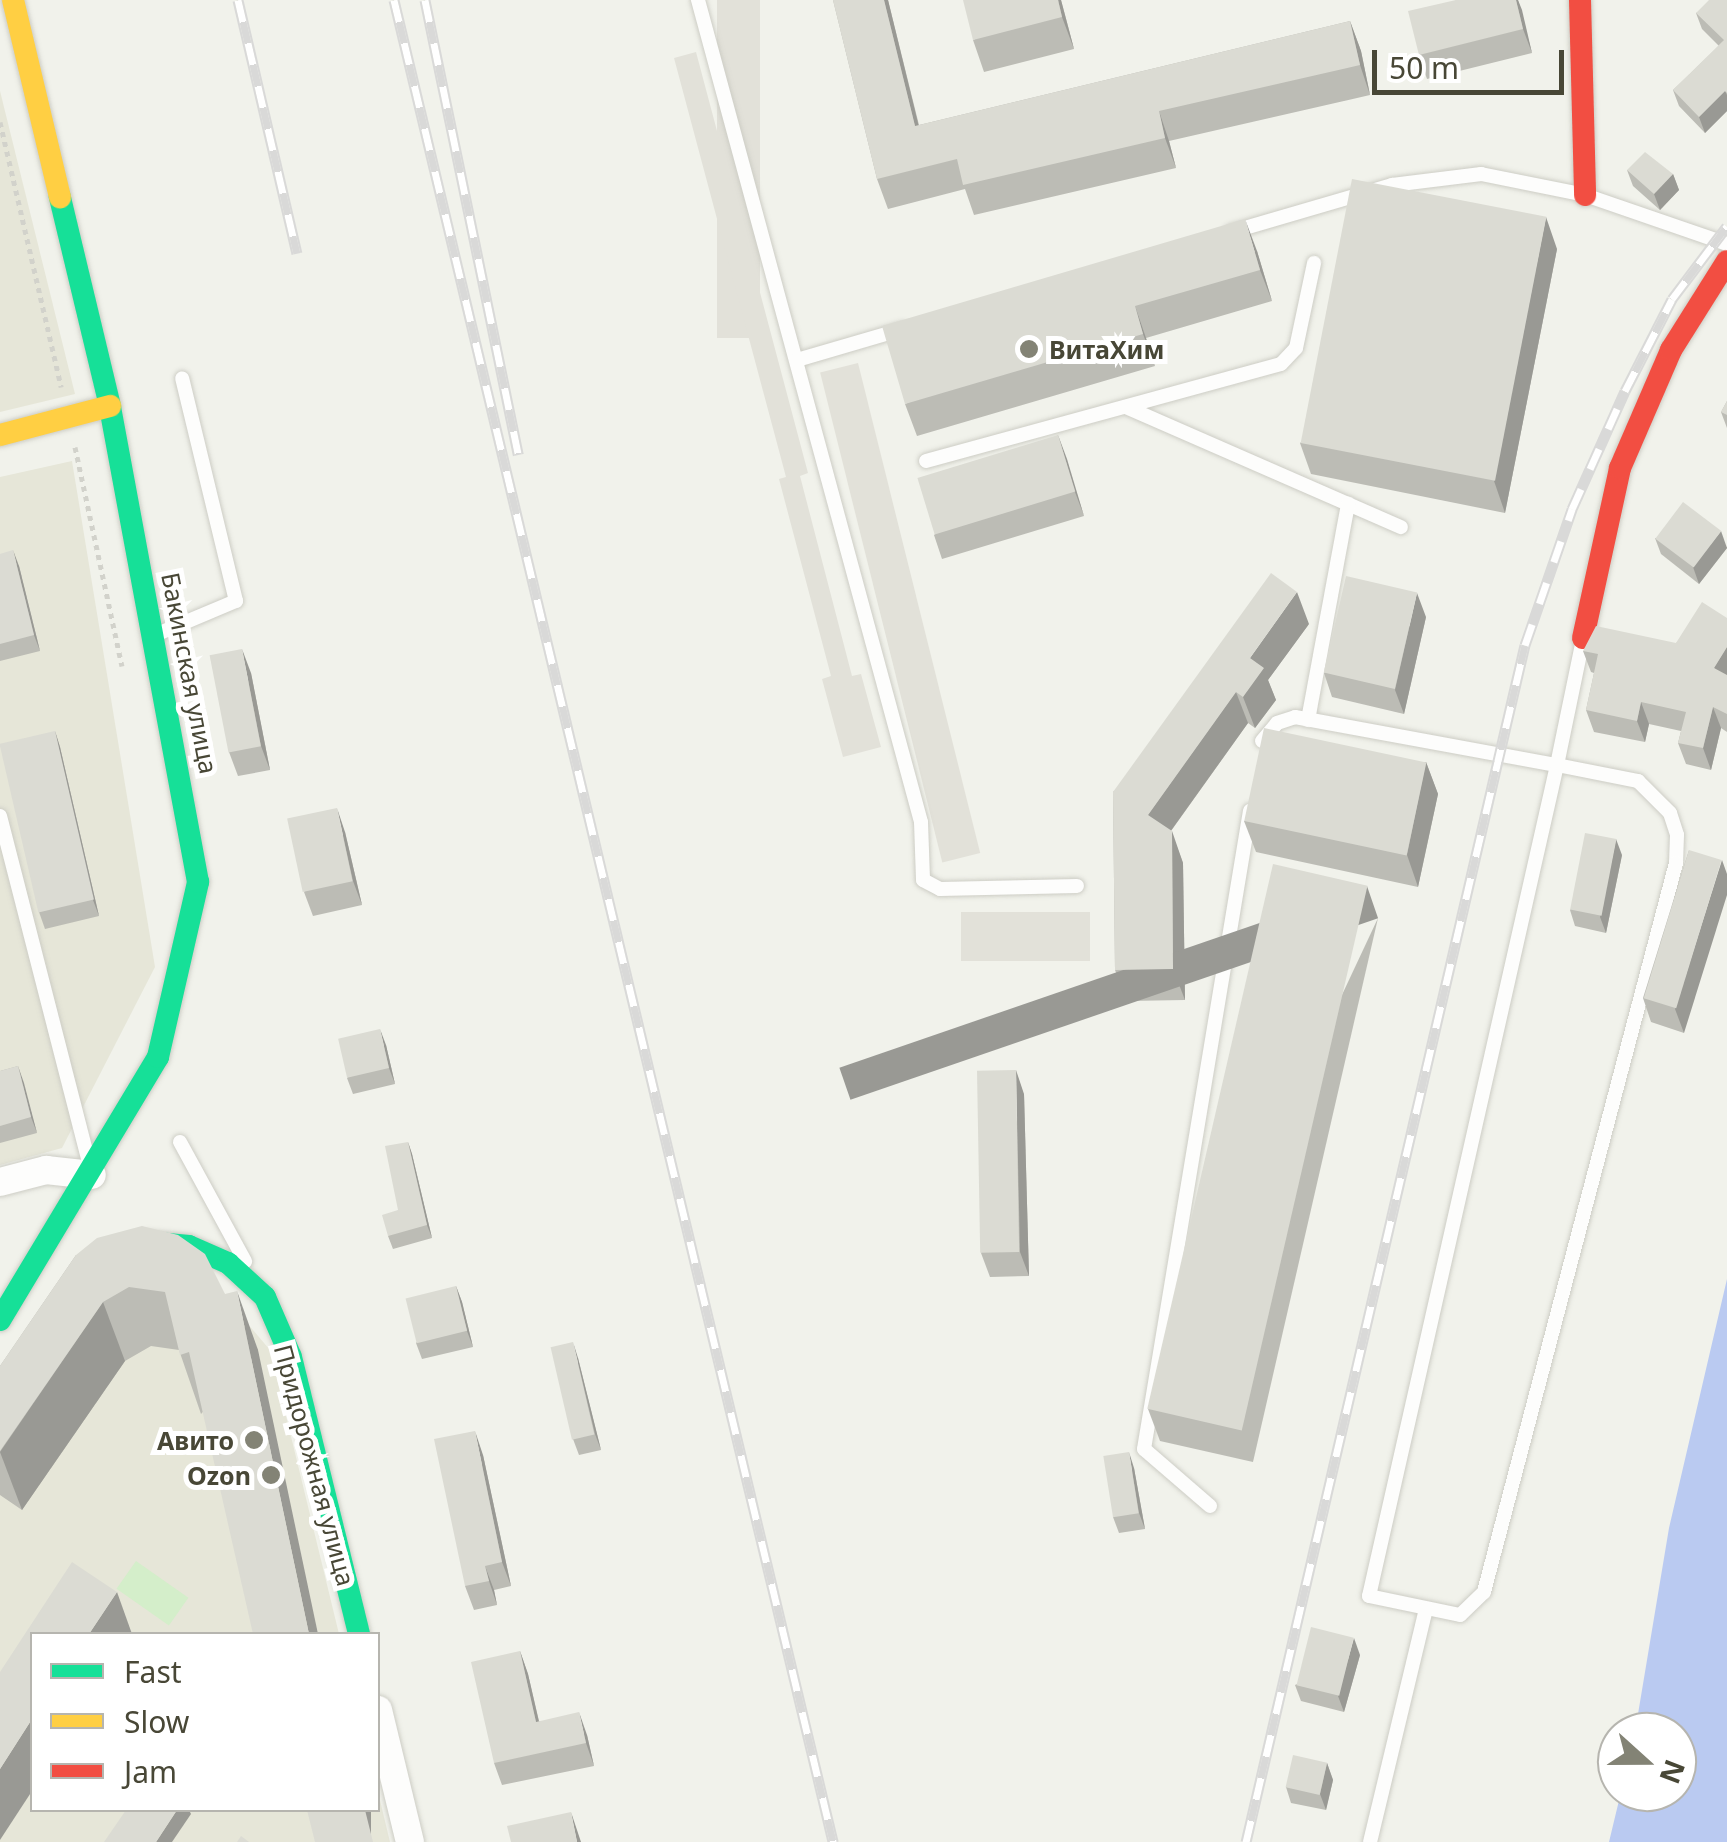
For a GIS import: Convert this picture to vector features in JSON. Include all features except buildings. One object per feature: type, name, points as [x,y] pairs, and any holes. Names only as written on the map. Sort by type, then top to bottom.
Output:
[{"type":"main road","name":"Бакинская улица","points":[[0,1320],[54,1252],[92,1174],[143,1088],[170,1024],[198,882],[110,406],[13,0]]},
{"type":"main road","points":[[1580,0],[1585,194]]},
{"type":"main road","points":[[1583,638],[1620,468],[1671,350],[1727,261]]},
{"type":"main road","points":[[0,435],[110,406]]},
{"type":"main road","name":"Придорожная улица","points":[[120,1244],[189,1246],[228,1262],[265,1297],[290,1357],[359,1632]]},
{"type":"street","points":[[0,1182],[46,1170],[92,1174]]},
{"type":"street","points":[[380,1718],[410,1842]]},
{"type":"lane","points":[[698,0],[922,822],[923,880],[940,888],[1077,886]]},
{"type":"lane","points":[[1206,240],[1392,185],[1481,174],[1585,194],[1727,244]]},
{"type":"lane","points":[[926,461],[1281,364],[1296,348],[1314,263]]},
{"type":"lane","points":[[797,360],[927,322]]},
{"type":"lane","points":[[155,635],[236,601],[182,378]]},
{"type":"lane","points":[[1125,407],[1401,526]]},
{"type":"lane","points":[[1308,720],[1348,504]]},
{"type":"lane","points":[[1259,759],[1262,739],[1277,723],[1308,720],[1557,765],[1638,781],[1654,792],[1670,813],[1676,863],[1484,1592],[1460,1615],[1368,1596],[1557,765],[1583,638]]},
{"type":"lane","points":[[1210,1506],[1144,1449],[1252,798]]},
{"type":"lane","points":[[0,816],[92,1174]]},
{"type":"lane","points":[[180,1142],[265,1297]]},
{"type":"lane","points":[[1370,1842],[1426,1609]]},
{"type":"path","points":[[0,122],[126,680]]},
{"type":"shaded area","points":[[717,0],[760,0],[760,338],[717,338]]},
{"type":"shaded area","points":[[696,52],[808,473],[800,476],[852,676],[861,674],[881,747],[843,757],[822,679],[831,676],[779,479],[786,477],[674,58]]},
{"type":"shaded area","points":[[0,91],[75,394],[0,412]]},
{"type":"shaded area","points":[[858,363],[980,853],[942,862],[820,372]]},
{"type":"shaded area","points":[[72,461],[155,967],[62,1148],[0,1165],[0,477]]},
{"type":"shaded area","points":[[961,912],[1090,912],[1090,961],[961,961]]},
{"type":"shaded area","points":[[217,1288],[270,1350],[339,1632],[30,1632],[30,1812],[380,1812],[380,1800],[390,1842],[0,1842],[0,1390]]},
{"type":"green space","points":[[136,1561],[188,1598],[169,1626],[116,1589]]},
{"type":"water","points":[[1727,1279],[1727,1842],[1609,1842],[1616,1812],[1697,1812],[1697,1712],[1638,1712],[1669,1528]]},
{"type":"railway","points":[[238,0],[297,253]]},
{"type":"railway","points":[[394,0],[833,1842]]},
{"type":"railway","points":[[425,0],[518,455]]},
{"type":"railway","points":[[1246,1842],[1525,645],[1572,509],[1625,391],[1672,299],[1727,226]]},
{"type":"traffic: fast","points":[[0,1320],[158,1057],[198,882],[110,406],[60,197]]},
{"type":"traffic: fast","points":[[147,1242],[189,1246],[228,1263],[265,1297],[291,1357],[359,1632]]},
{"type":"traffic: slow","points":[[13,0],[60,197]]},
{"type":"traffic: slow","points":[[0,435],[110,406]]},
{"type":"traffic: jam","points":[[1580,0],[1585,195]]},
{"type":"traffic: jam","points":[[1583,638],[1620,468],[1671,350],[1727,261]]},
{"type":"place","name":"ВитаХим","points":[[1029,349]]},
{"type":"place","name":"Авито","points":[[254,1440]]},
{"type":"place","name":"Ozon","points":[[271,1475]]}]
